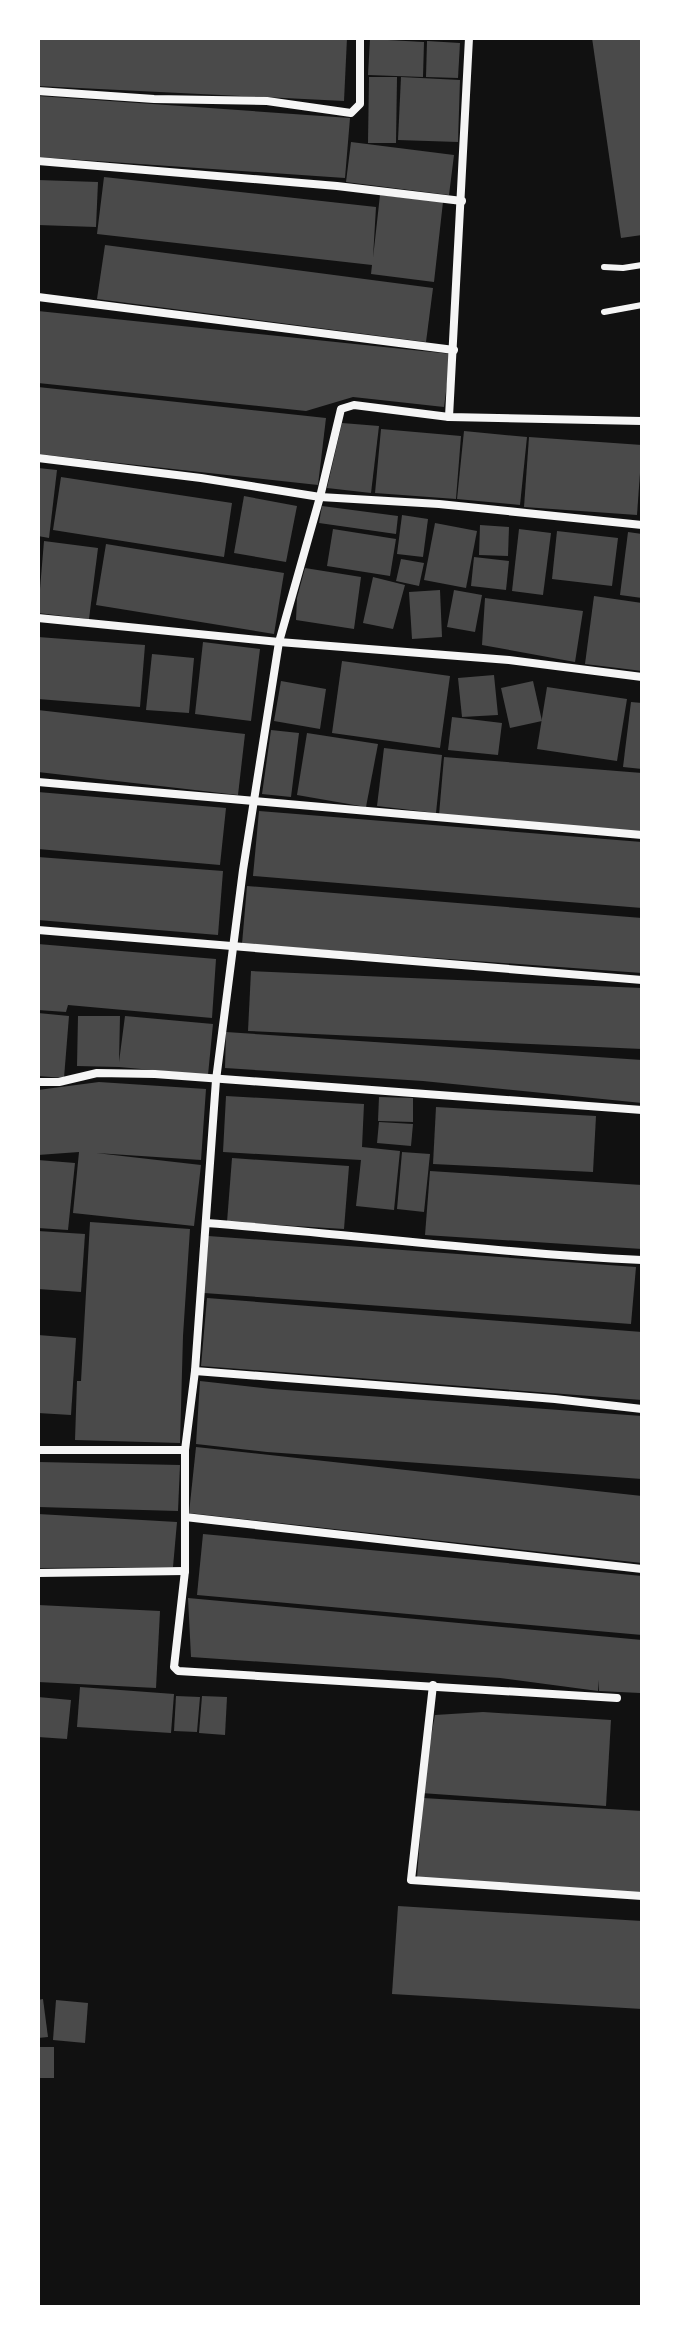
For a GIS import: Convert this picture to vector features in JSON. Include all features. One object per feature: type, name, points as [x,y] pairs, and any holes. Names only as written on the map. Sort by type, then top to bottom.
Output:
[{"type":"street","points":[[38,91],[154,99],[267,101],[351,113],[360,104],[360,38]]},
{"type":"street","points":[[449,417],[469,38]]},
{"type":"street","points":[[38,161],[337,186],[462,201]]},
{"type":"street","points":[[38,297],[454,350]]},
{"type":"street","points":[[617,1698],[182,1672],[174,1667],[185,1571],[185,1450],[195,1371],[216,1080],[252,802],[279,642],[341,409],[354,405],[449,417],[642,421]]},
{"type":"street","points":[[38,458],[201,478],[320,497],[439,504],[642,525]]},
{"type":"street","points":[[38,618],[279,642],[509,660],[642,677]]},
{"type":"street","points":[[38,782],[642,835]]},
{"type":"street","points":[[38,930],[642,980]]},
{"type":"street","points":[[38,1082],[59,1082],[97,1073],[642,1110]]},
{"type":"street","points":[[206,1223],[337,1233],[462,1248],[642,1260]]},
{"type":"street","points":[[195,1371],[555,1399],[642,1409]]},
{"type":"street","points":[[38,1450],[185,1450]]},
{"type":"street","points":[[185,1517],[642,1569]]},
{"type":"street","points":[[38,1573],[185,1571]]},
{"type":"street","points":[[433,1685],[411,1880],[642,1896]]},
{"type":"lane","points":[[604,267],[642,265]]},
{"type":"lane","points":[[604,312],[642,305]]},
{"type":"building","points":[[38,38],[347,38],[344,101],[38,86]]},
{"type":"building","points":[[592,38],[642,38],[642,235],[621,238]]},
{"type":"building","points":[[370,39],[424,42],[423,77],[368,75]]},
{"type":"building","points":[[427,41],[460,43],[458,78],[426,77]]},
{"type":"building","points":[[369,77],[397,77],[396,143],[368,143]]},
{"type":"building","points":[[401,77],[460,80],[458,142],[398,140]]},
{"type":"building","points":[[38,96],[350,118],[345,178],[38,157]]},
{"type":"building","points":[[351,142],[454,155],[449,195],[346,182]]},
{"type":"building","points":[[104,177],[376,207],[373,258],[380,195],[443,202],[434,282],[371,274],[372,265],[97,234]]},
{"type":"building","points":[[38,180],[98,182],[96,227],[38,225]]},
{"type":"building","points":[[105,245],[433,288],[426,342],[97,299]]},
{"type":"building","points":[[38,311],[451,354],[444,407],[353,397],[306,411],[38,383]]},
{"type":"building","points":[[38,387],[326,418],[318,485],[38,454]]},
{"type":"building","points":[[342,423],[379,426],[371,493],[327,488]]},
{"type":"building","points":[[381,429],[461,436],[456,499],[375,493]]},
{"type":"building","points":[[464,431],[527,437],[520,505],[457,499]]},
{"type":"building","points":[[529,437],[642,445],[637,515],[524,507]]},
{"type":"building","points":[[38,468],[57,470],[49,538],[38,536]]},
{"type":"building","points":[[61,477],[232,503],[224,557],[53,530]]},
{"type":"building","points":[[244,496],[297,506],[286,562],[234,553]]},
{"type":"building","points":[[322,506],[398,516],[396,534],[319,523]]},
{"type":"building","points":[[402,515],[428,519],[423,557],[397,554]]},
{"type":"building","points":[[435,523],[477,531],[466,588],[424,580]]},
{"type":"building","points":[[480,525],[509,527],[508,556],[479,555]]},
{"type":"building","points":[[333,529],[396,539],[390,576],[327,566]]},
{"type":"building","points":[[519,529],[551,533],[543,595],[512,591]]},
{"type":"building","points":[[557,531],[618,538],[612,586],[552,579]]},
{"type":"building","points":[[628,532],[642,534],[642,598],[620,595]]},
{"type":"building","points":[[44,541],[98,548],[89,619],[38,613]]},
{"type":"building","points":[[106,544],[284,573],[274,634],[96,605]]},
{"type":"building","points":[[474,557],[509,561],[506,590],[471,586]]},
{"type":"building","points":[[401,559],[424,563],[419,586],[396,581]]},
{"type":"building","points":[[305,568],[361,577],[354,629],[296,620],[297,598]]},
{"type":"building","points":[[373,577],[405,585],[393,629],[363,623]]},
{"type":"building","points":[[440,590],[442,637],[412,639],[409,592]]},
{"type":"building","points":[[454,590],[482,595],[475,632],[447,627]]},
{"type":"building","points":[[594,596],[642,603],[642,671],[585,664]]},
{"type":"building","points":[[485,598],[583,611],[575,662],[482,645]]},
{"type":"building","points":[[38,637],[145,645],[140,707],[38,699]]},
{"type":"building","points":[[203,642],[260,649],[251,721],[195,714]]},
{"type":"building","points":[[152,654],[194,658],[189,713],[146,710]]},
{"type":"building","points":[[342,661],[450,676],[440,748],[332,733]]},
{"type":"building","points":[[494,675],[498,715],[462,717],[458,678]]},
{"type":"building","points":[[281,681],[326,689],[320,729],[274,721]]},
{"type":"building","points":[[533,681],[542,721],[510,728],[501,688]]},
{"type":"building","points":[[547,687],[627,699],[617,761],[537,749]]},
{"type":"building","points":[[631,702],[642,703],[642,769],[623,767]]},
{"type":"building","points":[[38,710],[245,734],[238,795],[38,772]]},
{"type":"building","points":[[452,717],[502,723],[498,755],[448,750]]},
{"type":"building","points":[[271,730],[299,733],[291,797],[262,794]]},
{"type":"building","points":[[307,733],[378,744],[366,807],[297,795]]},
{"type":"building","points":[[384,748],[442,755],[436,813],[377,806]]},
{"type":"building","points":[[444,757],[642,773],[642,832],[439,815]]},
{"type":"building","points":[[38,792],[226,808],[220,865],[38,849]]},
{"type":"building","points":[[259,811],[642,842],[642,908],[253,876]]},
{"type":"building","points":[[38,857],[223,871],[218,935],[38,920]]},
{"type":"building","points":[[247,886],[642,918],[642,973],[242,944]]},
{"type":"building","points":[[38,944],[216,959],[212,1018],[68,1005],[66,1012],[38,1010]]},
{"type":"building","points":[[251,971],[642,988],[642,1049],[248,1031]]},
{"type":"building","points":[[38,1013],[69,1016],[64,1078],[38,1076]]},
{"type":"building","points":[[78,1016],[120,1016],[119,1062],[125,1016],[213,1024],[208,1075],[77,1066]]},
{"type":"building","points":[[226,1032],[642,1060],[642,1103],[423,1081],[225,1068]]},
{"type":"building","points":[[99,1082],[206,1089],[201,1160],[96,1153],[201,1165],[194,1226],[73,1213],[79,1152],[38,1155],[38,1090]]},
{"type":"building","points":[[226,1096],[364,1104],[362,1147],[400,1151],[394,1210],[356,1206],[361,1160],[223,1152]]},
{"type":"building","points":[[379,1097],[413,1098],[413,1122],[378,1121]]},
{"type":"building","points":[[436,1107],[596,1116],[593,1172],[433,1164]]},
{"type":"building","points":[[379,1122],[413,1124],[411,1146],[377,1143]]},
{"type":"building","points":[[402,1152],[430,1154],[424,1212],[397,1209]]},
{"type":"building","points":[[232,1158],[349,1166],[344,1229],[227,1222]]},
{"type":"building","points":[[38,1160],[75,1163],[68,1230],[38,1228]]},
{"type":"building","points":[[430,1171],[642,1185],[642,1249],[425,1235]]},
{"type":"building","points":[[90,1222],[190,1229],[180,1443],[75,1440]]},
{"type":"building","points":[[38,1231],[85,1234],[81,1292],[38,1289]]},
{"type":"building","points":[[208,1236],[636,1267],[631,1324],[204,1293]]},
{"type":"building","points":[[207,1298],[642,1332],[642,1400],[201,1366]]},
{"type":"building","points":[[38,1335],[76,1338],[71,1415],[38,1413]]},
{"type":"building","points":[[200,1381],[642,1416],[642,1479],[267,1452],[196,1444]]},
{"type":"building","points":[[196,1447],[642,1496],[642,1563],[189,1513]]},
{"type":"building","points":[[38,1462],[180,1465],[178,1511],[38,1507]]},
{"type":"building","points":[[38,1514],[177,1522],[173,1567],[38,1568]]},
{"type":"building","points":[[203,1534],[642,1576],[642,1635],[197,1595]]},
{"type":"building","points":[[188,1598],[642,1640],[640,1693],[599,1691],[599,1680],[598,1691],[500,1678],[191,1657]]},
{"type":"building","points":[[38,1605],[160,1611],[156,1688],[38,1682]]},
{"type":"building","points":[[80,1687],[174,1694],[171,1733],[77,1727]]},
{"type":"building","points":[[176,1696],[200,1697],[197,1732],[174,1731]]},
{"type":"building","points":[[202,1696],[227,1697],[225,1735],[199,1733]]},
{"type":"building","points":[[38,1697],[71,1700],[67,1739],[38,1737]]},
{"type":"building","points":[[483,1712],[611,1720],[606,1806],[421,1793],[435,1715]]},
{"type":"building","points":[[423,1798],[642,1811],[642,1895],[417,1878]]},
{"type":"building","points":[[398,1906],[642,1921],[642,2009],[392,1994]]},
{"type":"building","points":[[43,1999],[48,2037],[38,2038],[38,2000]]},
{"type":"building","points":[[56,2000],[88,2003],[85,2043],[53,2040]]},
{"type":"building","points":[[38,2047],[54,2047],[54,2078],[38,2078]]}]
